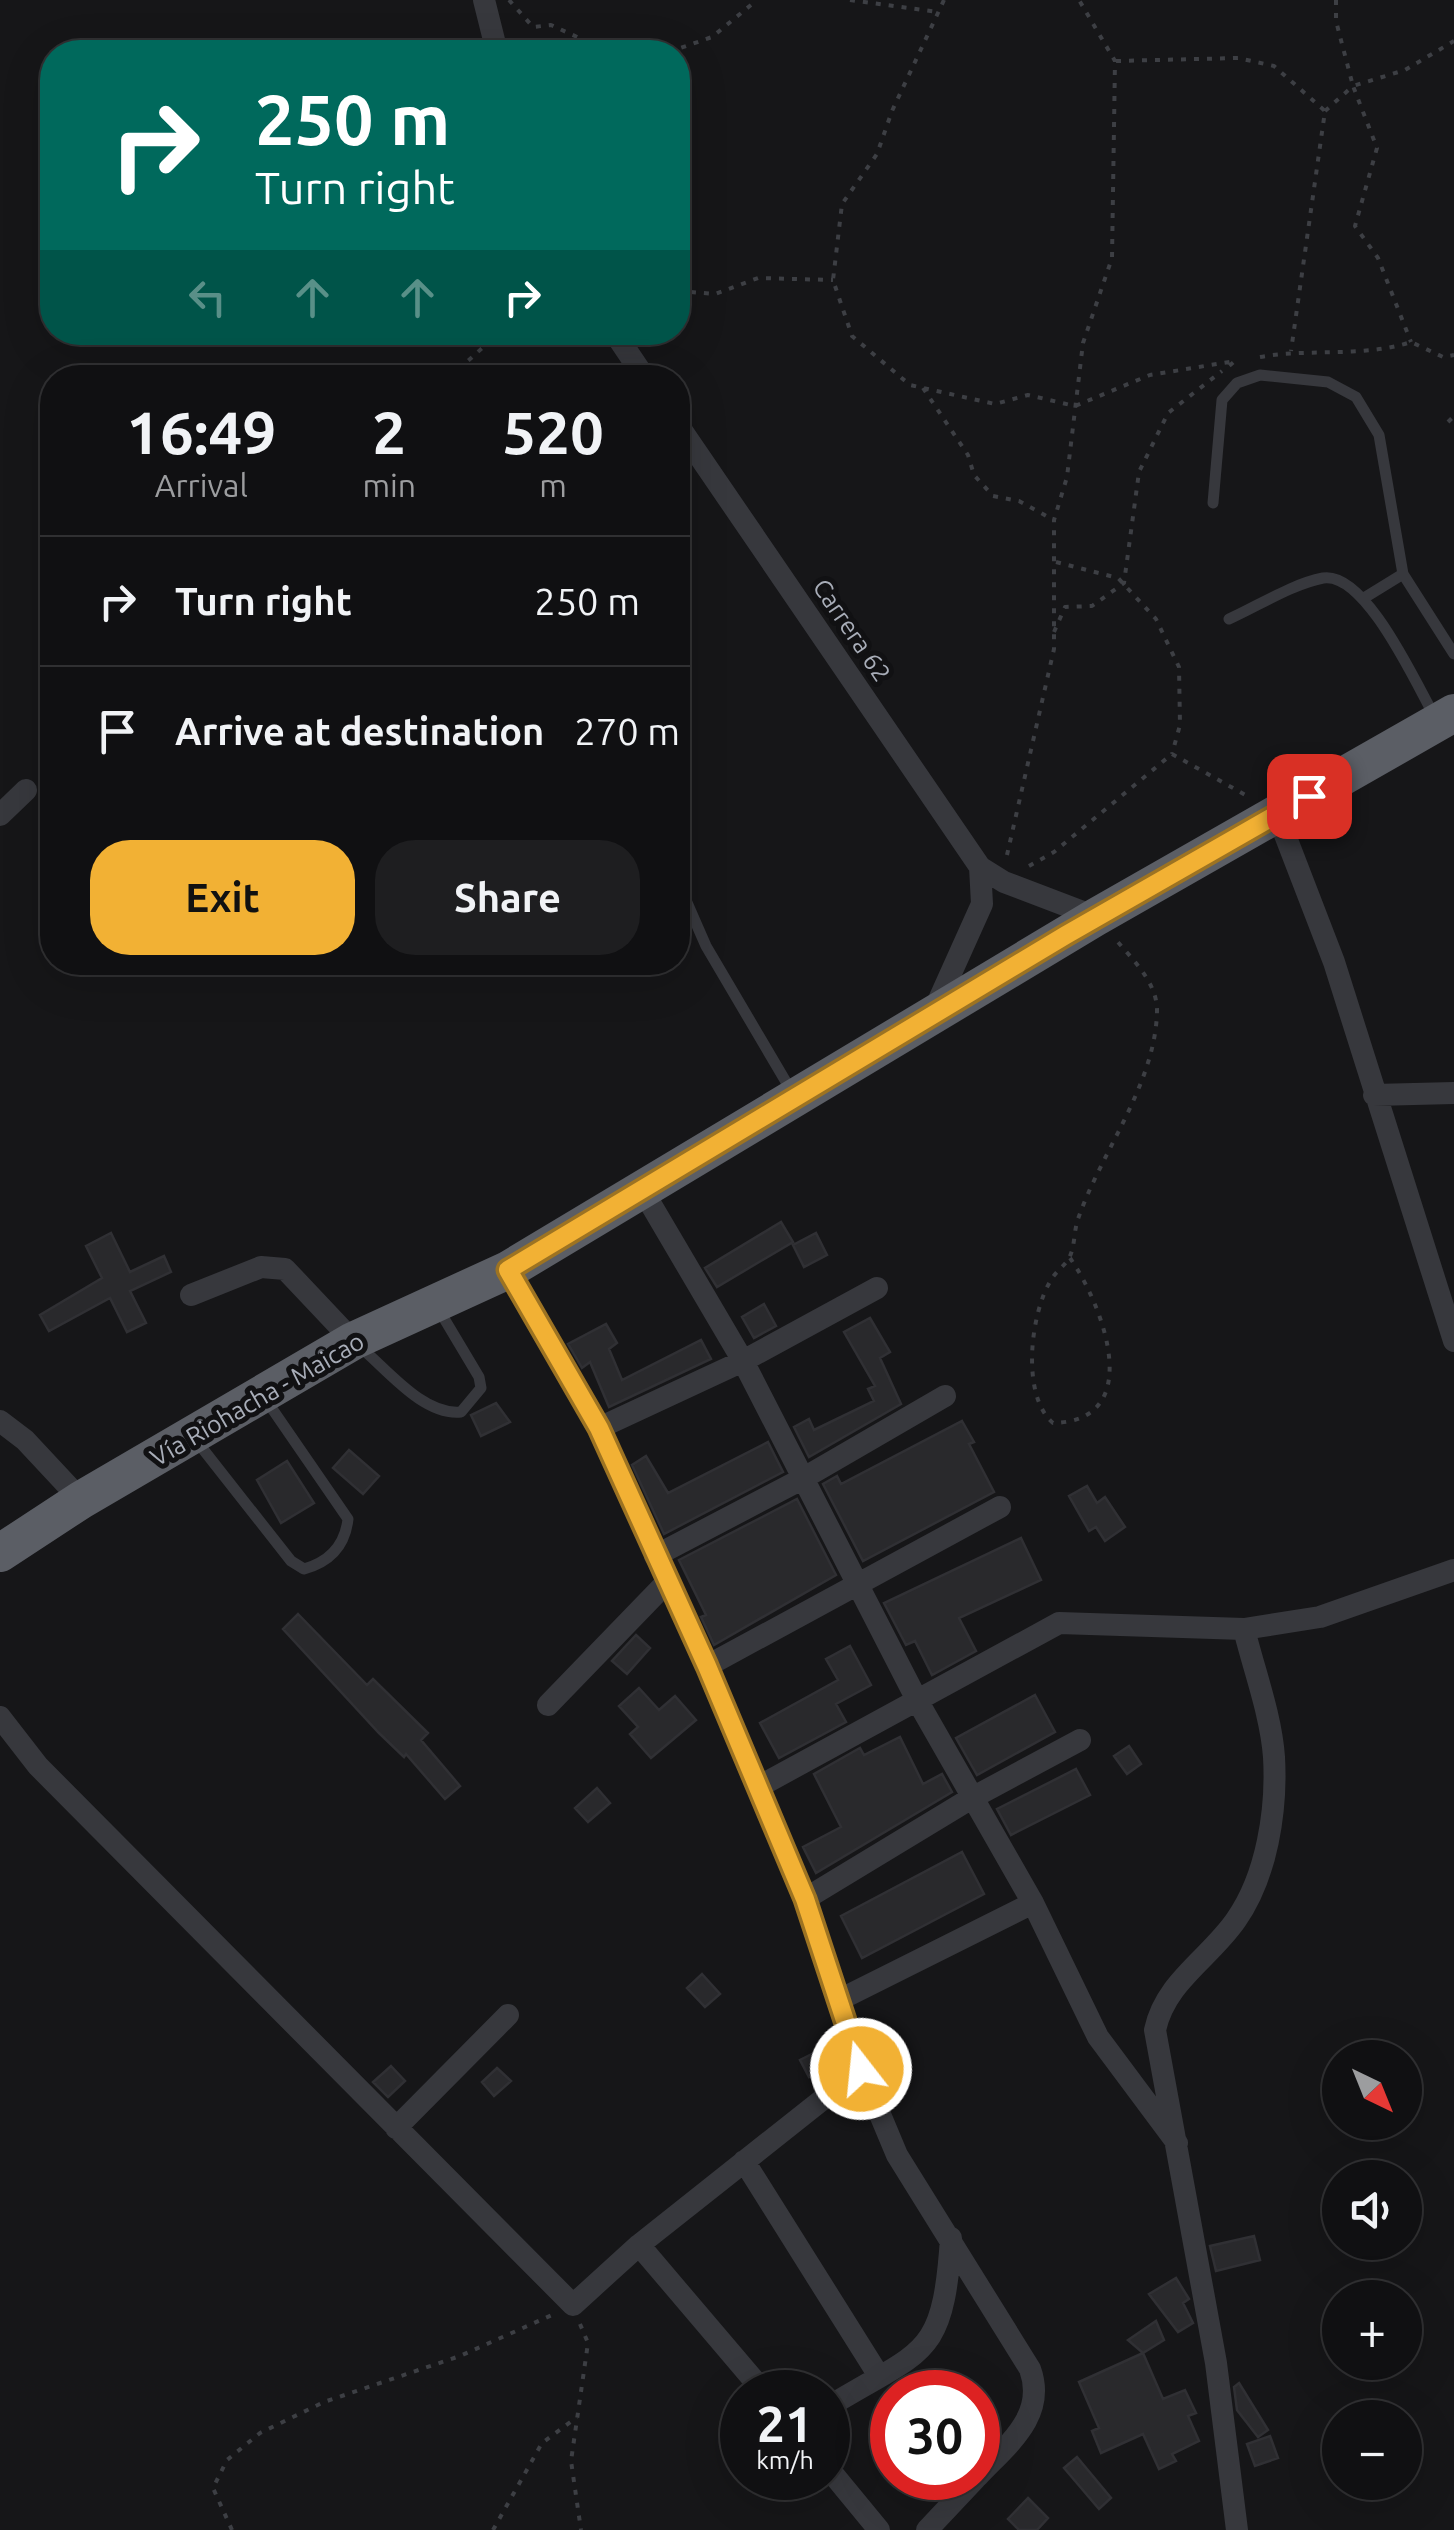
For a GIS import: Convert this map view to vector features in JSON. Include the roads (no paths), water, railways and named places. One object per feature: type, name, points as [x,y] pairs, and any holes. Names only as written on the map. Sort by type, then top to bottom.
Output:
[{"type":"highway","name":"Vía Riohacha - Maicao","points":[[0,1553],[81,1500],[353,1341],[508,1270],[1096,917],[1446,717]]},
{"type":"street","points":[[484,0],[494,40]]},
{"type":"street","name":"Carrera 62","points":[[690,443],[980,867],[1004,882],[1096,917]]},
{"type":"street","points":[[0,815],[26,790]]},
{"type":"street","points":[[1277,814],[1334,962],[1454,1340]]},
{"type":"street","points":[[930,1020],[982,904],[980,867]]},
{"type":"street","points":[[1374,1095],[1454,1093]]},
{"type":"street","points":[[643,1191],[743,1361],[917,1700],[970,1799],[1033,1903],[1098,2037],[1177,2143]]},
{"type":"street","points":[[191,1295],[261,1267],[285,1269],[353,1341]]},
{"type":"street","points":[[508,1270],[599,1428],[707,1666],[805,1899],[841,1998],[861,2069],[896,2155],[951,2238],[1035,2384],[1036,2402],[1025,2426],[1000,2453]]},
{"type":"street","points":[[599,1428],[743,1361],[877,1288]]},
{"type":"street","points":[[655,1556],[802,1479],[945,1396]]},
{"type":"street","points":[[0,1420],[26,1440],[81,1500]]},
{"type":"street","points":[[707,1666],[1000,1506]]},
{"type":"street","points":[[758,1786],[1059,1623],[1244,1629],[1320,1618],[1454,1570]]},
{"type":"street","points":[[548,1706],[667,1582]]},
{"type":"street","points":[[1236,2530],[1216,2363],[1155,2030],[1159,2010],[1171,1991],[1237,1919],[1268,1850],[1274,1756],[1244,1629]]},
{"type":"street","points":[[0,1717],[38,1766],[573,2305],[639,2245],[861,2069]]},
{"type":"street","points":[[805,1899],[970,1799],[1080,1740]]},
{"type":"street","points":[[841,1998],[1033,1903]]},
{"type":"street","points":[[396,2128],[508,2014]]},
{"type":"street","points":[[744,2161],[875,2370]]},
{"type":"street","points":[[889,2370],[922,2351],[936,2334],[948,2282],[951,2238]]},
{"type":"street","points":[[639,2245],[745,2370]]},
{"type":"street","points":[[850,2494],[880,2530]]},
{"type":"street","points":[[926,2530],[955,2500]]},
{"type":"lane","points":[[1213,503],[1222,400],[1237,383],[1260,375],[1328,382],[1356,397],[1379,434],[1403,574],[1454,654]]},
{"type":"lane","points":[[1364,598],[1403,574]]},
{"type":"lane","points":[[1229,619],[1322,578],[1340,579],[1364,598],[1446,717]]},
{"type":"lane","points":[[690,909],[706,946],[796,1100]]},
{"type":"lane","points":[[353,1341],[430,1406],[444,1414],[460,1412],[481,1388],[479,1377],[436,1306]]},
{"type":"lane","points":[[192,1436],[291,1561],[304,1570],[323,1564],[346,1537],[348,1519],[262,1395]]}]
